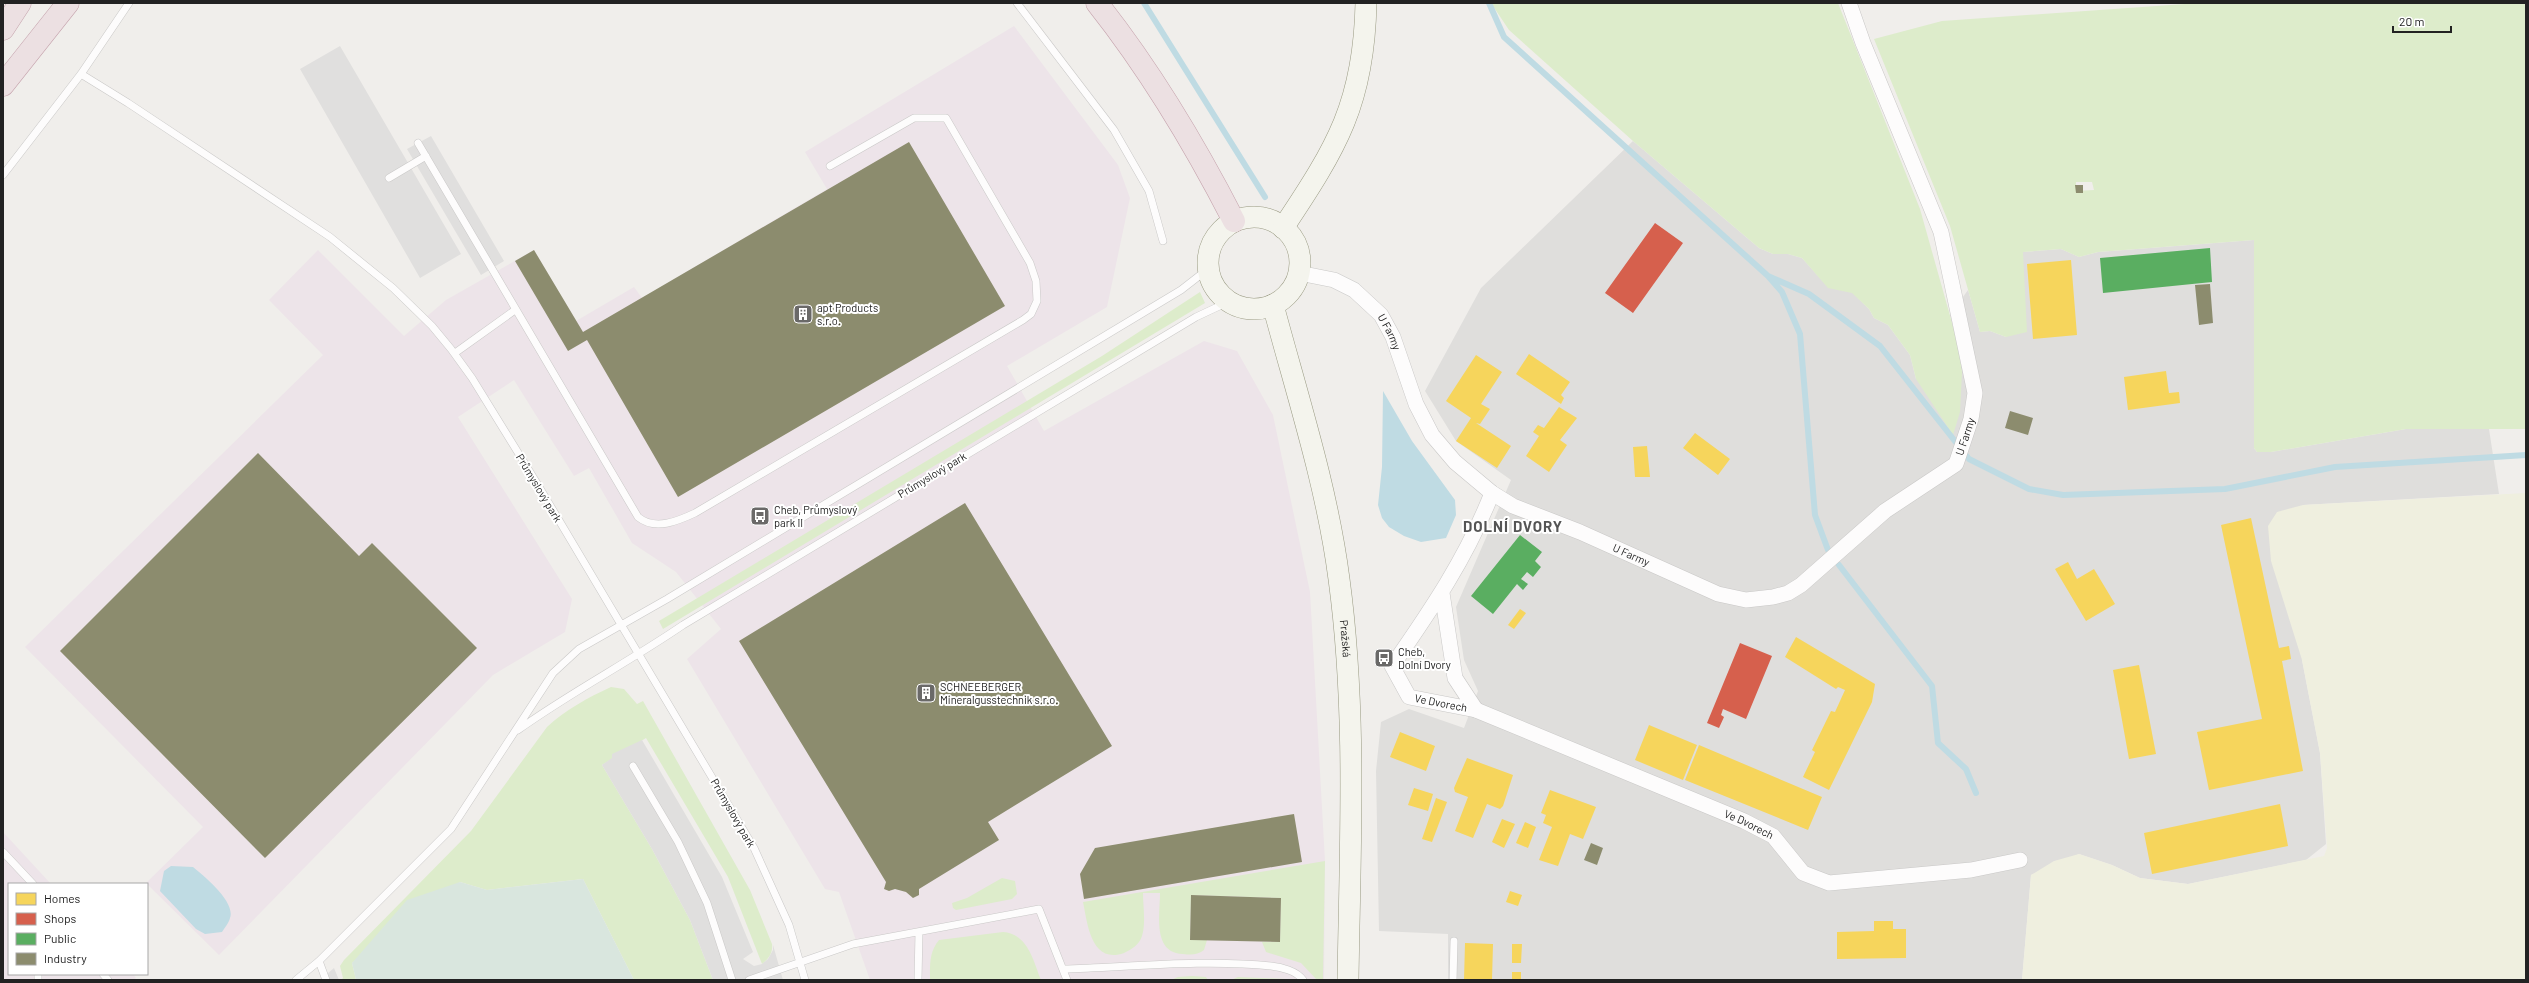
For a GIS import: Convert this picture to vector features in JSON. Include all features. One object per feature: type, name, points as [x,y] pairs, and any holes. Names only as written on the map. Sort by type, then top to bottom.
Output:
[{"type":"highway","points":[[3,29],[20,3]]},
{"type":"highway","points":[[33,47],[62,3]]},
{"type":"highway","points":[[3,85],[68,3]]},
{"type":"highway","points":[[1098,3],[1152,80],[1205,166],[1234,221]]},
{"type":"main road","points":[[1283,228],[1324,165],[1352,103],[1363,55],[1366,3]]},
{"type":"main road","points":[[1246,217],[1259,217],[1283,228],[1297,248],[1299,273],[1294,286],[1285,297],[1273,305],[1250,309],[1228,302],[1218,293],[1211,282],[1208,269],[1208,254],[1213,241],[1222,229],[1234,221],[1246,217]]},
{"type":"main road","name":"Pražská","points":[[1273,305],[1317,472],[1339,578],[1350,686],[1351,742],[1348,980]]},
{"type":"street","name":"U Farmy","points":[[1299,273],[1334,280],[1354,290],[1381,315],[1393,337],[1416,404],[1432,435],[1455,462],[1492,493],[1513,506],[1580,532],[1718,594],[1746,600],[1773,597],[1788,593],[1801,585],[1885,511],[1956,464],[1971,419],[1975,384],[1941,232],[1863,43],[1849,3]]},
{"type":"street","name":"Ve Dvorech","points":[[1492,493],[1479,525],[1442,593],[1392,666],[1409,697],[1476,710],[1750,824],[1773,836],[1804,873],[1829,883],[1971,870],[2020,860]]},
{"type":"street","name":"Ve Dvorech","points":[[1442,593],[1455,678],[1476,710]]},
{"type":"lane","points":[[3,175],[81,74],[129,3]]},
{"type":"lane","points":[[1017,3],[1114,130],[1148,191],[1163,241]]},
{"type":"lane","name":"Průmyslový park","points":[[81,74],[128,102],[330,237],[393,288],[432,326],[455,353],[640,655],[754,848],[789,925],[805,980]]},
{"type":"lane","points":[[418,143],[638,517],[650,524],[686,517],[1023,320],[1035,307],[1038,292],[1030,263],[946,118],[914,118],[830,166]]},
{"type":"lane","points":[[389,178],[426,156]]},
{"type":"lane","points":[[296,980],[319,961],[451,829],[553,673],[579,649],[1181,290],[1208,269]]},
{"type":"lane","name":"Průmyslový park","points":[[640,655],[683,625],[1196,317],[1228,302]]},
{"type":"lane","points":[[455,353],[515,310]]},
{"type":"lane","points":[[514,733],[545,711],[640,655]]},
{"type":"lane","points":[[633,766],[678,842],[703,896],[732,980]]},
{"type":"lane","points":[[3,852],[32,883]]},
{"type":"lane","points":[[749,980],[853,944],[1039,909],[1067,980]]},
{"type":"lane","points":[[918,932],[918,980]]},
{"type":"lane","points":[[1454,941],[1454,980]]},
{"type":"lane","points":[[319,961],[326,980]]},
{"type":"lane","points":[[1063,969],[1200,964],[1271,966],[1291,971],[1303,980]]},
{"type":"shaded area","points":[[1014,26],[1118,165],[1130,198],[1107,307],[1007,366],[1044,431],[1204,341],[1237,351],[1273,415],[1310,592],[1325,861],[1324,980],[870,980],[839,892],[825,889],[687,659],[721,629],[676,572],[632,543],[589,468],[574,476],[514,380],[458,417],[572,599],[565,632],[493,675],[219,955],[148,885],[148,883],[146,883],[203,827],[25,647],[323,355],[269,300],[318,250],[404,336],[446,300],[534,250],[576,321],[634,287],[642,298],[827,189],[805,152]]},
{"type":"shaded area","points":[[340,46],[461,254],[420,278],[300,69]]},
{"type":"shaded area","points":[[431,136],[504,261],[481,275],[407,149]]},
{"type":"shaded area","points":[[1633,141],[1759,248],[1773,254],[1788,254],[1802,258],[1828,287],[1852,292],[1869,309],[1874,318],[1888,325],[1910,355],[1916,379],[1958,344],[1950,315],[1968,290],[1980,332],[1990,331],[2006,337],[2023,252],[2061,249],[2079,257],[2098,252],[2254,240],[2254,448],[2257,452],[2271,452],[2406,429],[2489,429],[2499,494],[2303,505],[2302,660],[2320,753],[2326,844],[2306,860],[2188,884],[2140,878],[2112,865],[2079,854],[2031,875],[2022,980],[1448,980],[1448,934],[1379,931],[1376,771],[1381,722],[1409,709],[1464,728],[1478,691],[1464,660],[1456,607],[1511,480],[1456,441],[1425,391],[1481,288]]},
{"type":"shaded area","points":[[642,740],[722,877],[753,952],[743,959],[754,966],[762,964],[768,959],[773,950],[773,945],[783,980],[713,980],[690,920],[652,849],[602,765],[612,758],[612,754]]},
{"type":"shaded area","points":[[3,832],[50,883],[8,883],[8,975],[134,975],[136,978],[133,980],[3,980]]},
{"type":"shaded area","points":[[583,879],[634,980],[356,980],[352,963],[407,900],[460,882],[487,890]]},
{"type":"shaded area","points":[[334,968],[339,980],[320,980]]},
{"type":"green space","points":[[1491,3],[1838,3],[1920,209],[1958,344],[1962,372],[1960,412],[1953,435],[1916,379],[1910,355],[1888,325],[1874,318],[1869,309],[1852,293],[1828,288],[1802,258],[1788,254],[1773,254],[1759,248],[1633,141],[1509,30]]},
{"type":"green space","points":[[2199,3],[2526,3],[2526,429],[2406,429],[2271,452],[2257,452],[2254,448],[2254,240],[2098,252],[2079,257],[2061,249],[2023,252],[2027,332],[2006,337],[1990,331],[1980,332],[1950,226],[1874,39],[1942,21]],"holes":[[[2076,182],[2092,182],[2094,190],[2076,191]]]},
{"type":"green space","points":[[1200,292],[1205,303],[663,629],[659,621],[1102,356]]},
{"type":"green space","points":[[2526,493],[2526,980],[2022,980],[2031,875],[2054,861],[2079,854],[2112,865],[2140,878],[2188,884],[2324,856],[2327,848],[2320,753],[2302,660],[2271,561],[2268,526],[2277,512],[2303,505]]},
{"type":"green space","points":[[611,687],[624,689],[637,704],[643,701],[750,890],[772,944],[771,953],[767,960],[762,964],[728,877],[646,738],[602,765],[652,849],[690,920],[713,980],[634,980],[583,879],[487,890],[460,882],[352,963],[356,980],[341,980],[343,978],[340,966],[344,960],[471,831],[547,727],[578,704]]},
{"type":"green space","points":[[1325,861],[1323,980],[1317,980],[1301,963],[1266,952],[1262,942],[1280,942],[1281,898],[1191,895],[1190,940],[1207,940],[1204,950],[1194,954],[1173,952],[1166,947],[1162,940],[1159,921],[1160,893],[1143,893],[1144,920],[1142,936],[1137,944],[1124,953],[1113,955],[1104,953],[1097,947],[1092,939],[1086,919],[1083,902]]},
{"type":"green space","points":[[1002,878],[1015,881],[1017,894],[1012,899],[956,910],[953,908],[952,903],[967,898]]},
{"type":"green space","points":[[1003,932],[1011,934],[1024,943],[1032,957],[1041,980],[930,980],[930,964],[933,949],[939,940]]},
{"type":"green space","points":[[1178,977],[1206,977],[1208,980],[1171,980]]},
{"type":"green space","points":[[1238,977],[1286,979],[1287,980],[1231,980]]},
{"type":"water","points":[[1383,391],[1412,441],[1455,500],[1456,515],[1446,538],[1421,542],[1404,536],[1389,527],[1382,518],[1378,505],[1382,467]]},
{"type":"water","points":[[171,866],[193,867],[224,897],[231,912],[228,923],[222,932],[205,934],[196,929],[160,891],[164,871]]},
{"type":"building: Homes","points":[[2071,260],[2077,335],[2033,339],[2027,264]]},
{"type":"building: Homes","points":[[1529,354],[1570,382],[1561,395],[1564,398],[1561,404],[1516,374]]},
{"type":"building: Homes","points":[[1476,355],[1502,372],[1481,404],[1490,409],[1480,424],[1476,423],[1511,446],[1497,468],[1456,441],[1471,418],[1446,401]]},
{"type":"building: Homes","points":[[2166,371],[2169,393],[2179,392],[2180,403],[2128,410],[2124,377]]},
{"type":"building: Homes","points":[[1559,407],[1577,418],[1560,440],[1567,445],[1549,472],[1526,456],[1539,436],[1533,432],[1538,425],[1544,428]]},
{"type":"building: Homes","points":[[1695,433],[1730,459],[1718,475],[1683,448]]},
{"type":"building: Homes","points":[[1647,446],[1650,477],[1635,477],[1633,447]]},
{"type":"building: Homes","points":[[2251,518],[2279,648],[2289,646],[2291,659],[2282,661],[2303,771],[2209,790],[2197,732],[2262,719],[2221,525]]},
{"type":"building: Homes","points":[[2068,562],[2077,579],[2094,569],[2115,604],[2086,621],[2055,569]]},
{"type":"building: Homes","points":[[1520,609],[1526,613],[1514,629],[1508,625]]},
{"type":"building: Homes","points":[[1796,637],[1875,684],[1872,702],[1829,790],[1803,777],[1815,752],[1812,750],[1831,711],[1835,712],[1845,690],[1838,687],[1836,689],[1785,657]]},
{"type":"building: Homes","points":[[2139,665],[2156,754],[2129,759],[2113,670]]},
{"type":"building: Homes","points":[[1649,725],[1697,745],[1683,780],[1635,760]]},
{"type":"building: Homes","points":[[1400,732],[1435,746],[1426,771],[1390,757]]},
{"type":"building: Homes","points":[[1699,745],[1822,797],[1808,830],[1685,780]]},
{"type":"building: Homes","points":[[1467,758],[1513,775],[1503,806],[1500,809],[1487,804],[1473,838],[1455,831],[1468,797],[1455,792],[1454,788]]},
{"type":"building: Homes","points":[[1414,788],[1433,794],[1428,811],[1408,805]]},
{"type":"building: Homes","points":[[1550,790],[1596,807],[1583,839],[1570,834],[1558,866],[1539,860],[1552,827],[1543,823],[1546,815],[1541,813]]},
{"type":"building: Homes","points":[[1436,798],[1447,802],[1432,842],[1422,839]]},
{"type":"building: Homes","points":[[2280,804],[2288,846],[2152,874],[2144,833]]},
{"type":"building: Homes","points":[[1502,819],[1515,824],[1504,848],[1492,842]]},
{"type":"building: Homes","points":[[1525,822],[1536,827],[1528,848],[1516,843]]},
{"type":"building: Homes","points":[[1510,891],[1522,895],[1518,906],[1506,902]]},
{"type":"building: Homes","points":[[1874,921],[1893,921],[1893,929],[1906,929],[1906,958],[1837,959],[1837,932],[1874,931]]},
{"type":"building: Homes","points":[[1465,943],[1493,944],[1492,980],[1464,980]]},
{"type":"building: Homes","points":[[1512,944],[1522,944],[1521,963],[1512,963]]},
{"type":"building: Homes","points":[[1512,972],[1521,972],[1521,980],[1512,980]]},
{"type":"building: Shops","points":[[1655,223],[1683,243],[1633,313],[1605,293]]},
{"type":"building: Shops","points":[[1740,643],[1772,656],[1746,719],[1723,709],[1721,715],[1724,717],[1719,728],[1707,723]]},
{"type":"building: Public","points":[[2210,248],[2212,282],[2103,293],[2100,258]]},
{"type":"building: Public","points":[[1520,535],[1542,552],[1535,561],[1541,567],[1533,577],[1527,572],[1521,579],[1528,584],[1523,590],[1517,584],[1493,614],[1471,596]]},
{"type":"building: Industry","name":"apt Products s.r.o.","points":[[909,142],[1005,306],[678,497],[587,340],[568,351],[515,261],[534,250],[583,332]]},
{"type":"building: Industry","points":[[2075,185],[2083,185],[2083,193],[2076,193]]},
{"type":"building: Industry","points":[[2210,284],[2213,323],[2199,325],[2195,285]]},
{"type":"building: Industry","points":[[2010,411],[2033,418],[2028,435],[2005,428]]},
{"type":"building: Industry","points":[[258,453],[359,556],[372,543],[477,648],[265,858],[60,651]]},
{"type":"building: Industry","name":"SCHNEEBERGER Mineralgusstechnik s.r.o.","points":[[965,503],[1112,746],[988,822],[999,840],[919,889],[919,895],[913,898],[906,892],[895,889],[889,891],[884,889],[886,882],[739,641]]},
{"type":"building: Industry","points":[[1294,814],[1302,862],[1084,899],[1080,874],[1095,848]]},
{"type":"building: Industry","points":[[1591,843],[1603,848],[1597,865],[1584,860]]},
{"type":"building: Industry","points":[[1191,895],[1281,898],[1280,942],[1190,940]]},
{"type":"waterway","points":[[1144,3],[1265,197]]},
{"type":"waterway","points":[[1489,3],[1504,37],[1768,276],[1782,292],[1800,334],[1815,515],[1828,550]]},
{"type":"waterway","points":[[1768,276],[1809,294],[1880,346],[1969,459],[2029,489],[2063,495],[2225,489],[2335,467],[2526,455]]},
{"type":"waterway","points":[[1839,565],[1932,686],[1938,743],[1966,769],[1976,793]]},
{"type":"place","name":"apt Products s.r.o.","points":[[803,314]]},
{"type":"place","name":"Cheb, Průmyslový park II","points":[[760,516]]},
{"type":"place","name":"Cheb, Dolní Dvory","points":[[1384,658]]},
{"type":"place","name":"SCHNEEBERGER Mineralgusstechnik s.r.o.","points":[[926,693]]},
{"type":"district","name":"DOLNÍ DVORY","points":[[1513,527]]}]
